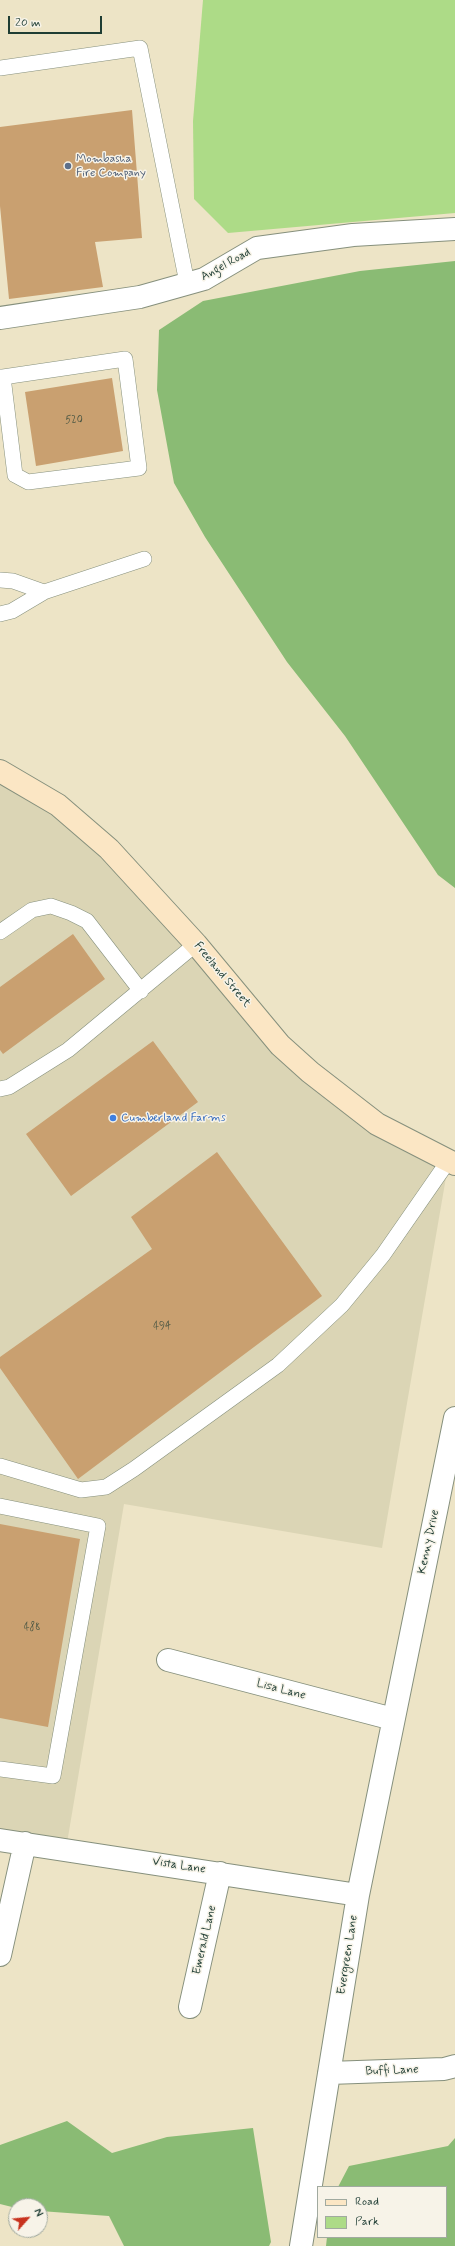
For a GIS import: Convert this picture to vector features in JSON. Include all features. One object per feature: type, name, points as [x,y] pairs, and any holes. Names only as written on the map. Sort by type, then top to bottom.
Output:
[{"type":"main road","name":"Freeland Street","points":[[0,771],[58,805],[109,849],[196,944],[280,1045],[310,1072],[377,1124],[452,1162]]},
{"type":"street","name":"Angel Road","points":[[0,318],[140,297],[204,279],[257,248],[353,235],[455,229]]},
{"type":"street","name":"Kenny Drive","points":[[404,1666],[455,1418]]},
{"type":"street","name":"Lisa Lane","points":[[168,1660],[393,1719]]},
{"type":"street","name":"Evergreen Lane","points":[[301,2246],[358,1895],[404,1666]]},
{"type":"street","name":"Vista Lane","points":[[0,1840],[358,1895]]},
{"type":"street","points":[[0,1955],[25,1843]]},
{"type":"street","name":"Emerald Lane","points":[[190,2007],[220,1873]]},
{"type":"street","name":"Buffi Lane","points":[[329,2073],[444,2069],[455,2066]]},
{"type":"lane","points":[[0,68],[140,48],[187,283]]},
{"type":"lane","points":[[125,359],[139,468],[28,482],[15,476],[2,377],[125,359]]},
{"type":"lane","points":[[0,614],[12,611],[44,592],[144,559]]},
{"type":"lane","points":[[0,580],[13,581],[44,592]]},
{"type":"lane","points":[[0,932],[32,910],[51,906],[71,913],[87,921],[141,991]]},
{"type":"lane","points":[[0,1089],[9,1087],[68,1050],[196,944]]},
{"type":"lane","points":[[0,1466],[81,1490],[106,1487],[134,1469],[278,1365],[342,1305],[382,1255],[452,1162]]},
{"type":"lane","points":[[0,1506],[98,1526],[53,1776],[0,1769]]},
{"type":"shaded area","points":[[0,771],[58,805],[280,1045],[449,1160],[382,1548],[124,1504],[66,1849],[0,1840]]},
{"type":"green space","points":[[203,0],[455,0],[455,213],[228,233],[194,199],[193,121]]},
{"type":"green space","points":[[455,261],[455,888],[438,875],[345,736],[287,662],[205,537],[174,483],[157,390],[159,330],[203,301],[360,271]]},
{"type":"green space","points":[[67,2121],[112,2153],[167,2137],[253,2128],[271,2242],[269,2246],[124,2246],[109,2216],[48,2212],[48,2198],[8,2198],[8,2206],[0,2204],[0,2145]]},
{"type":"green space","points":[[455,2138],[455,2246],[326,2246],[327,2238],[447,2238],[447,2186],[339,2186],[349,2166],[448,2146]]},
{"type":"building","name":"Mombasha Fire Company","points":[[132,110],[142,238],[95,242],[103,287],[9,299],[0,206],[0,127]]},
{"type":"building","points":[[112,378],[123,451],[36,466],[25,392]]},
{"type":"building","points":[[73,934],[105,979],[3,1054],[0,1050],[0,987]]},
{"type":"building","name":"Cumberland Farms","points":[[153,1041],[198,1102],[71,1196],[26,1134]]},
{"type":"building","points":[[217,1152],[322,1296],[78,1479],[0,1368],[0,1357],[152,1249],[131,1217]]},
{"type":"building","points":[[0,1524],[80,1539],[48,1727],[0,1718]]},
{"type":"place","name":"Mombasha Fire Company","points":[[68,166]]},
{"type":"place","name":"Cumberland Farms","points":[[113,1118]]}]
